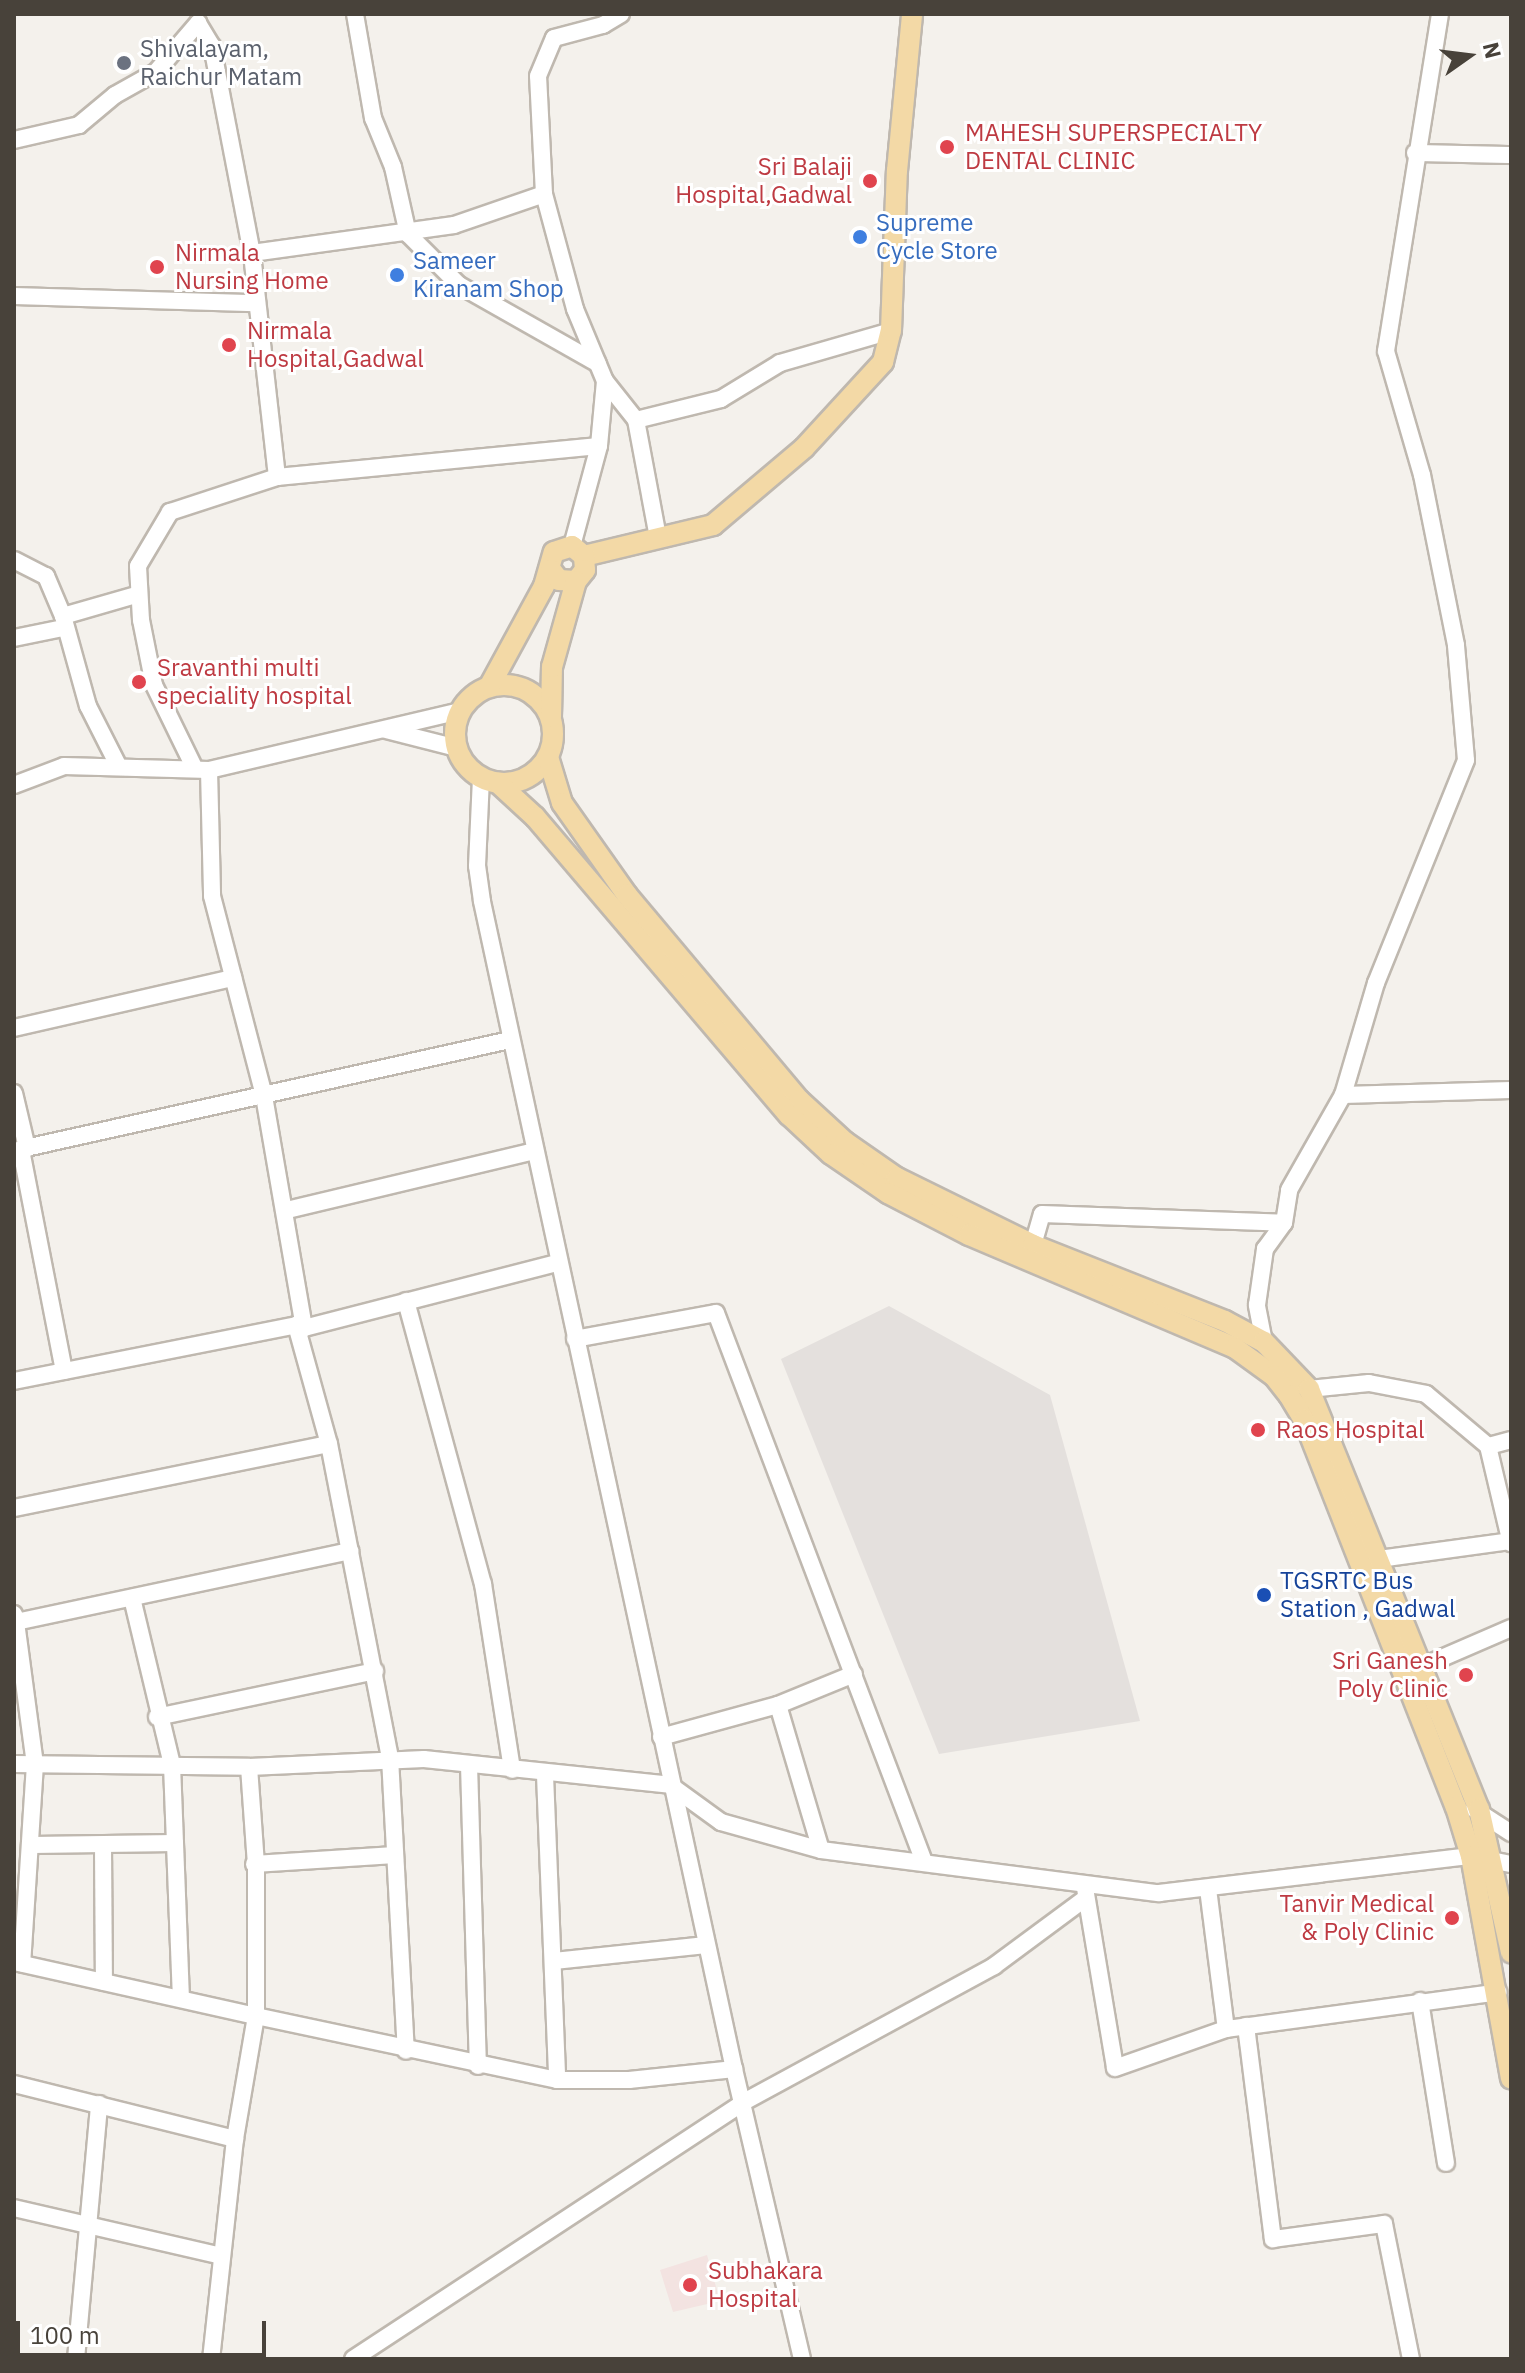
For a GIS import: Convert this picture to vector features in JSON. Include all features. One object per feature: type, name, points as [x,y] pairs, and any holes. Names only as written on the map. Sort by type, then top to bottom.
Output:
[{"type":"main road","points":[[912,14],[897,171],[891,331],[883,362],[804,448],[713,525],[658,538],[554,552],[551,570],[489,687],[460,711],[457,748],[490,781],[535,817],[789,1115],[831,1154],[888,1193],[969,1235],[1208,1334],[1274,1376],[1304,1420],[1456,1807],[1481,1856],[1511,1952]]},
{"type":"main road","points":[[578,551],[585,570],[576,581],[565,606],[552,667],[548,757],[553,783],[578,831],[799,1100],[845,1142],[897,1178],[1033,1245],[1225,1321],[1264,1342],[1309,1389],[1479,1809],[1481,1856],[1511,2078]]},
{"type":"main road","points":[[551,570],[559,580],[576,581]]},
{"type":"main road","points":[[489,687],[526,690],[551,719]]},
{"type":"main road","points":[[490,781],[527,777],[548,757]]},
{"type":"street","points":[[355,14],[373,118],[393,167],[408,234],[459,285],[597,363]]},
{"type":"street","points":[[1264,1342],[1257,1305],[1265,1249],[1284,1223],[1289,1190],[1343,1095],[1376,983],[1466,760],[1450,614],[1422,475],[1386,351],[1415,153],[1440,14]]},
{"type":"street","points":[[614,15],[603,25],[554,38],[538,76],[544,194],[575,309],[605,381],[636,420],[658,538]]},
{"type":"street","points":[[14,140],[79,125],[115,95],[156,72],[196,18],[212,46],[252,253],[277,477]]},
{"type":"street","points":[[1415,153],[1511,155]]},
{"type":"street","points":[[252,253],[408,234],[454,225],[544,194]]},
{"type":"street","points":[[14,296],[256,303]]},
{"type":"street","points":[[636,420],[721,399],[780,363],[891,331]]},
{"type":"street","points":[[578,551],[599,446],[605,381]]},
{"type":"street","points":[[406,2051],[390,1758],[375,1671],[329,1444],[300,1327],[287,1210],[264,1096],[212,896],[202,768],[154,685],[139,594],[138,566],[170,512],[277,477],[599,446]]},
{"type":"street","points":[[14,560],[46,576],[88,706],[119,767]]},
{"type":"street","points":[[14,638],[139,594]]},
{"type":"street","points":[[14,785],[64,766],[202,768],[460,711]]},
{"type":"street","points":[[380,729],[457,748]]},
{"type":"street","points":[[490,781],[477,866],[510,1040],[670,1785],[802,2359]]},
{"type":"street","points":[[14,1028],[233,978]]},
{"type":"street","points":[[64,1371],[21,1149],[510,1040]]},
{"type":"street","points":[[1343,1095],[1511,1090]]},
{"type":"street","points":[[14,1093],[27,1148]]},
{"type":"street","points":[[287,1210],[534,1151]]},
{"type":"street","points":[[1033,1245],[1042,1214],[1284,1223]]},
{"type":"street","points":[[14,1381],[300,1327],[557,1263]]},
{"type":"street","points":[[406,1301],[483,1584],[512,1770]]},
{"type":"street","points":[[575,1339],[716,1313],[923,1859]]},
{"type":"street","points":[[1309,1389],[1369,1383],[1426,1394],[1488,1446],[1511,1542],[1379,1559]]},
{"type":"street","points":[[1488,1446],[1511,1440]]},
{"type":"street","points":[[14,1508],[329,1444]]},
{"type":"street","points":[[351,1551],[132,1598],[15,1618],[35,1764],[32,1845],[18,1963],[406,2051],[557,2080],[629,2080],[734,2069]]},
{"type":"street","points":[[132,1598],[157,1717],[172,1765],[181,1998]]},
{"type":"street","points":[[1421,1667],[1511,1628]]},
{"type":"street","points":[[157,1717],[375,1671]]},
{"type":"street","points":[[661,1737],[778,1705],[854,1674]]},
{"type":"street","points":[[778,1705],[821,1850]]},
{"type":"street","points":[[14,1764],[249,1767],[390,1758],[670,1785],[721,1822],[821,1850],[923,1859],[1086,1890],[1159,1893],[1208,1889],[1481,1856],[1511,1864]]},
{"type":"street","points":[[469,1765],[478,2066]]},
{"type":"street","points":[[211,2359],[235,2139],[256,2016],[249,1767]]},
{"type":"street","points":[[545,1775],[557,2080]]},
{"type":"street","points":[[1456,1807],[1479,1809],[1511,1833]]},
{"type":"street","points":[[32,1845],[103,1847],[175,1843]]},
{"type":"street","points":[[103,1847],[104,1982]]},
{"type":"street","points":[[254,1864],[395,1855]]},
{"type":"street","points":[[1208,1889],[1226,2029]]},
{"type":"street","points":[[1086,1890],[1115,2068],[1226,2029],[1498,1992]]},
{"type":"street","points":[[353,2359],[742,2103],[994,1966],[1086,1890]]},
{"type":"street","points":[[554,1961],[706,1945]]},
{"type":"street","points":[[1420,2001],[1446,2163]]},
{"type":"street","points":[[1246,2026],[1273,2239],[1384,2224],[1411,2359]]},
{"type":"street","points":[[14,2084],[235,2139]]},
{"type":"street","points":[[76,2359],[91,2227],[99,2104]]},
{"type":"street","points":[[14,2208],[222,2256]]},
{"type":"shaded area","points":[[889,1306],[1050,1395],[1140,1721],[939,1754],[781,1359]]},
{"type":"shaded area","name":"Subhakara Hospital","points":[[707,2255],[720,2301],[673,2312],[660,2270]]},
{"type":"place","name":"Shivalayam, Raichur Matam","points":[[124,63]]},
{"type":"place","name":"MAHESH SUPERSPECIALTY DENTAL CLINIC","points":[[947,147]]},
{"type":"place","name":"Sri Balaji Hospital,Gadwal","points":[[870,181]]},
{"type":"place","name":"Supreme Cycle Store","points":[[860,237]]},
{"type":"place","name":"Nirmala Nursing Home","points":[[157,267]]},
{"type":"place","name":"Sameer Kiranam Shop","points":[[397,275]]},
{"type":"place","name":"Nirmala Hospital,Gadwal","points":[[229,345]]},
{"type":"place","name":"Sravanthi multi speciality hospital","points":[[139,682]]},
{"type":"place","name":"Raos Hospital","points":[[1258,1430]]},
{"type":"place","name":"TGSRTC Bus Station , Gadwal","points":[[1264,1595]]},
{"type":"place","name":"Sri Ganesh Poly Clinic","points":[[1466,1675]]},
{"type":"place","name":"Tanvir Medical & Poly Clinic","points":[[1452,1918]]},
{"type":"place","name":"Subhakara Hospital","points":[[690,2285]]}]
